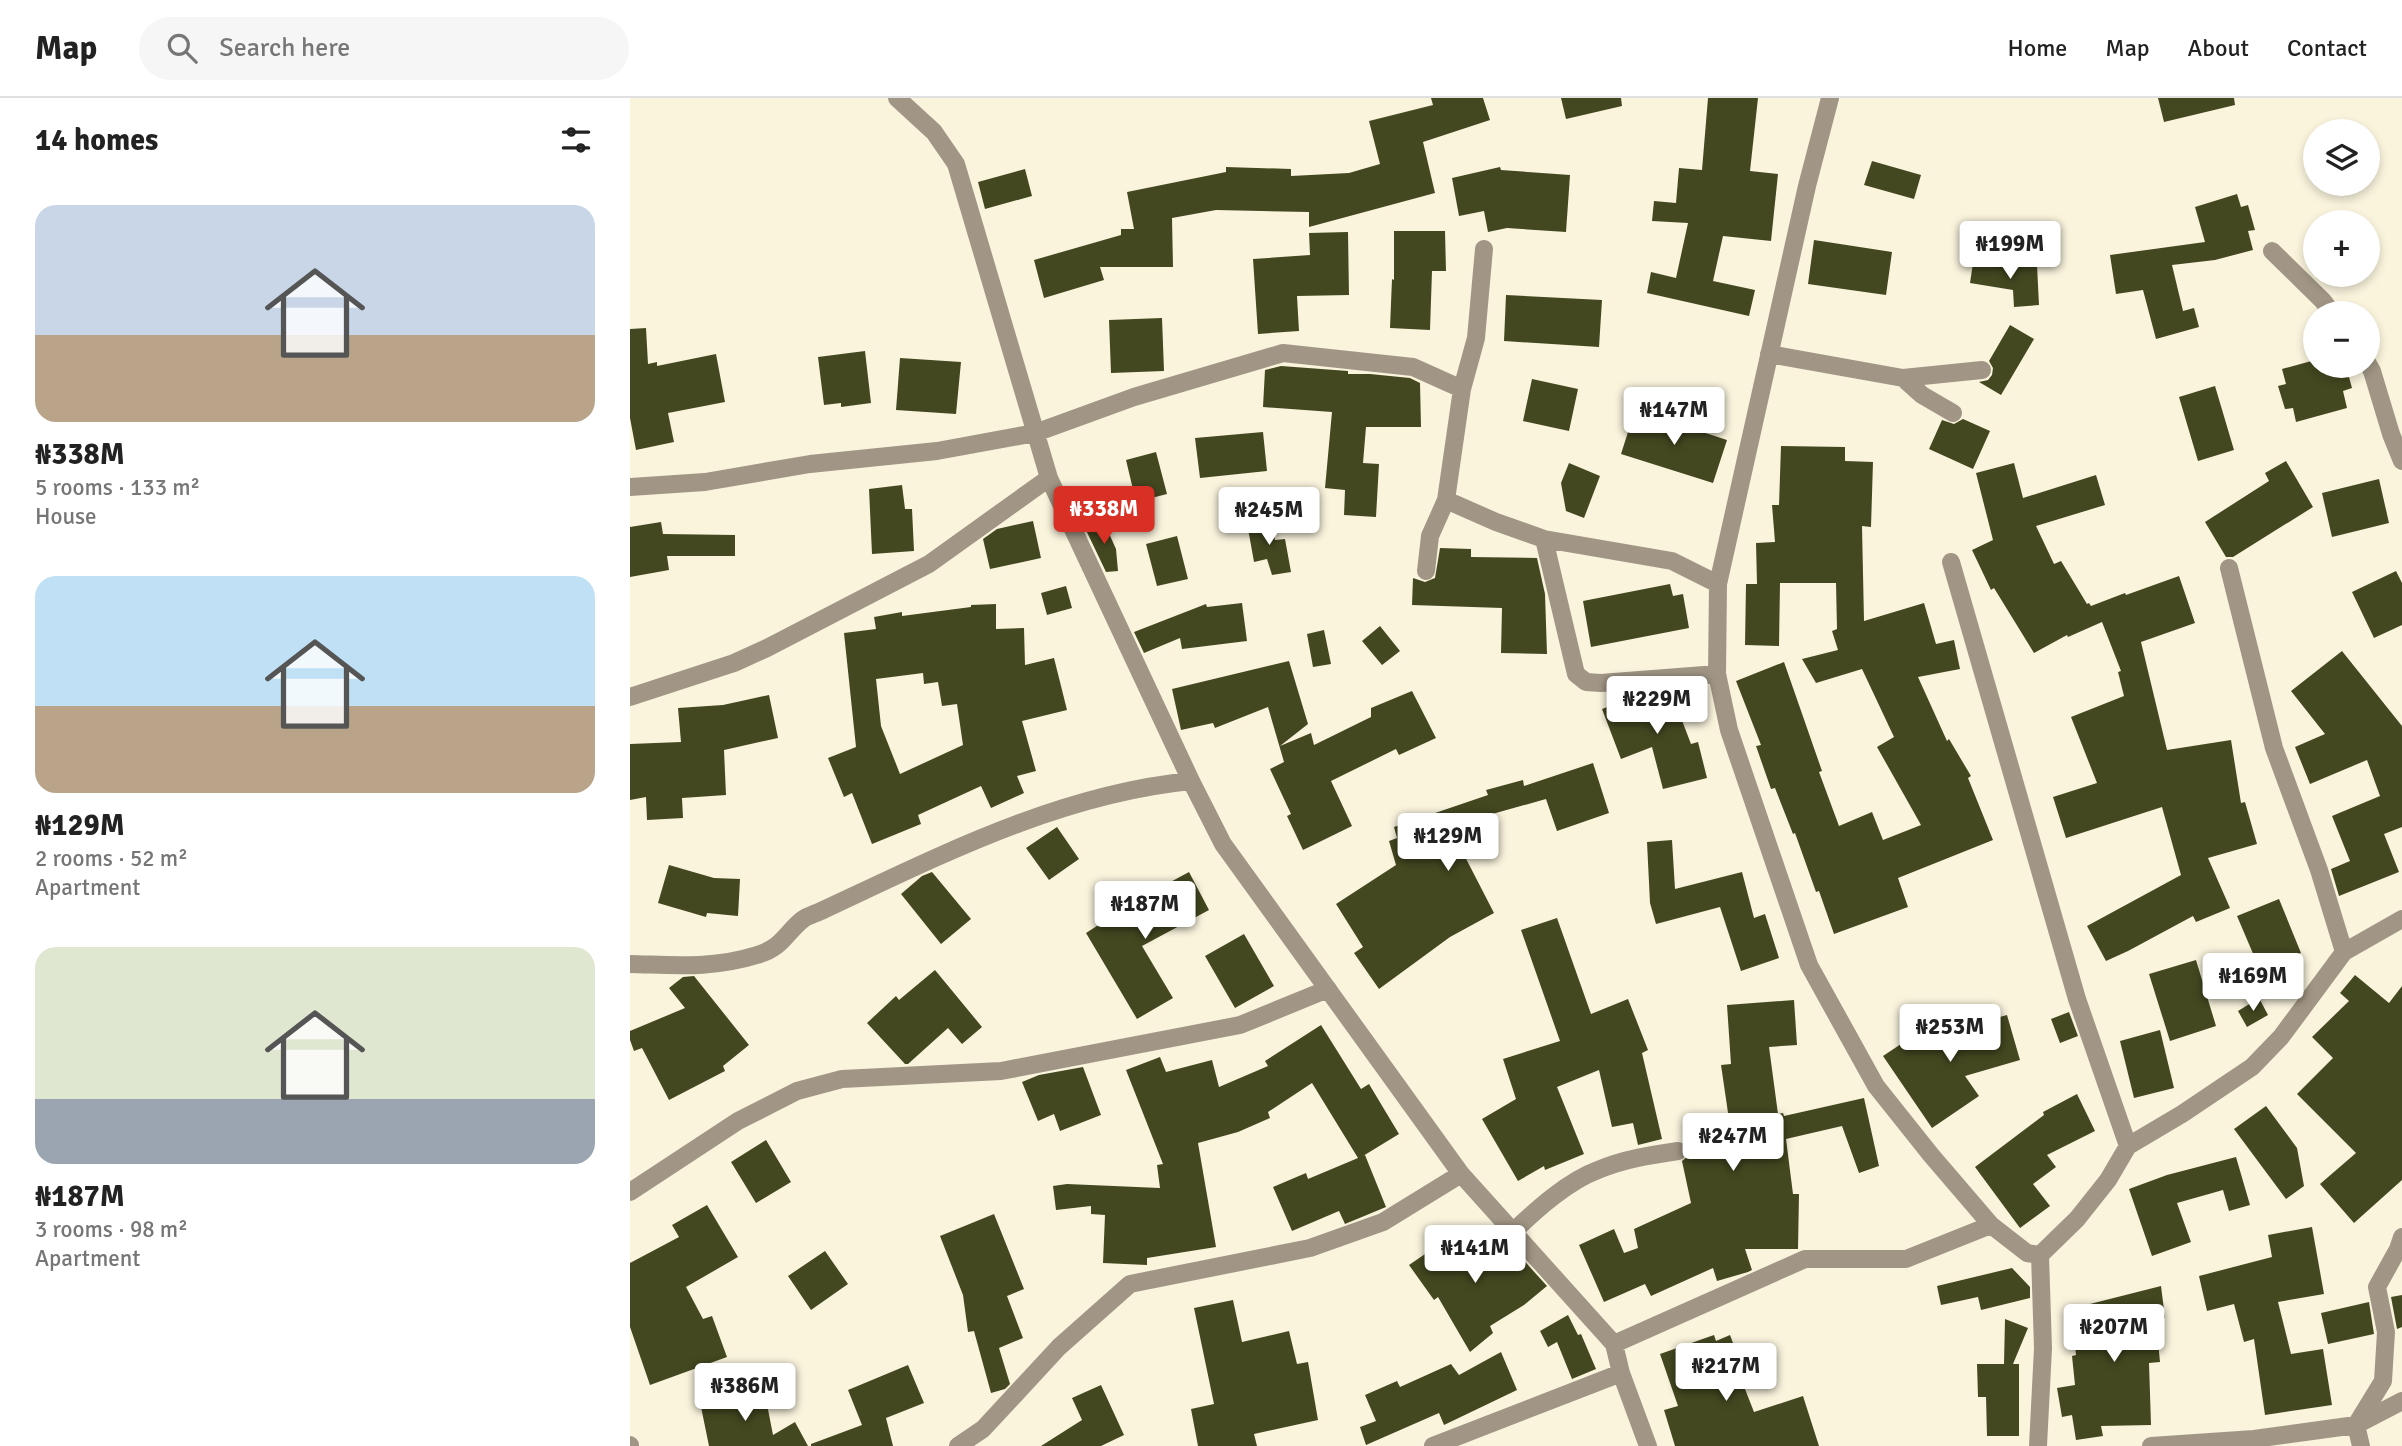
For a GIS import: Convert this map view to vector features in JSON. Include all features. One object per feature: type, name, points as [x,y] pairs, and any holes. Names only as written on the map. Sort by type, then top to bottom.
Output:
[{"type":"street","points":[[897,98],[934,132],[956,164],[1049,478],[1223,844],[1461,1174],[1614,1344],[1621,1374],[1648,1446]]},
{"type":"street","points":[[1830,98],[1807,186],[1718,584],[1717,674],[1729,730],[1809,965],[1876,1086],[1931,1155],[1992,1224],[2027,1253],[2040,1255]]},
{"type":"street","points":[[1426,571],[1430,536],[1446,500],[1462,389],[1476,338],[1484,249]]},
{"type":"street","points":[[2272,251],[2323,301]]},
{"type":"street","points":[[630,487],[705,482],[810,464],[937,451],[1035,433],[1134,397],[1283,353],[1413,367],[1462,389]]},
{"type":"street","points":[[1769,354],[1903,377],[1982,370]]},
{"type":"street","points":[[1903,377],[1922,395],[1953,413]]},
{"type":"street","points":[[2374,378],[2402,461]]},
{"type":"street","points":[[630,697],[745,658],[917,570],[1049,478]]},
{"type":"street","points":[[1446,500],[1544,539],[1672,561],[1718,584]]},
{"type":"street","points":[[1544,539],[1576,674],[1586,682],[1717,674]]},
{"type":"street","points":[[1951,562],[2077,999],[2128,1146]]},
{"type":"street","points":[[2229,568],[2274,748],[2319,870],[2344,952]]},
{"type":"street","points":[[630,964],[713,966],[754,956],[781,943],[803,919],[961,846],[1071,805],[1149,785],[1191,781]]},
{"type":"street","points":[[2038,1446],[2043,1348],[2040,1255],[2077,1219],[2108,1180],[2128,1146],[2252,1067],[2281,1037],[2344,952],[2402,919]]},
{"type":"street","points":[[630,1192],[738,1121],[797,1091],[842,1079],[1001,1072],[1240,1025],[1328,989]]},
{"type":"street","points":[[1514,1231],[1544,1202],[1595,1170],[1638,1157],[1678,1151]]},
{"type":"street","points":[[958,1446],[983,1429],[1059,1347],[1130,1284],[1310,1248],[1383,1222],[1461,1174]]},
{"type":"street","points":[[1614,1344],[1805,1258],[1906,1259],[1992,1224]]},
{"type":"street","points":[[2361,1446],[2356,1425],[2383,1381],[2386,1332],[2377,1287],[2402,1237]]},
{"type":"street","points":[[1433,1446],[1621,1374]]},
{"type":"street","points":[[2151,1446],[2254,1438],[2356,1425],[2402,1401]]},
{"type":"building","points":[[1431,98],[1483,98],[1490,120],[1423,142],[1435,193],[1309,227],[1309,212],[1216,210],[1172,218],[1173,267],[1100,267],[1104,280],[1044,298],[1034,260],[1121,235],[1121,229],[1134,229],[1127,192],[1226,172],[1226,167],[1291,169],[1291,176],[1349,173],[1380,164],[1369,121],[1433,105]]},
{"type":"building","points":[[1561,98],[1621,98],[1622,106],[1566,119]]},
{"type":"building","points":[[1708,98],[1758,98],[1750,171],[1778,174],[1771,241],[1723,236],[1713,281],[1755,290],[1749,316],[1647,293],[1651,272],[1676,278],[1688,223],[1652,221],[1654,201],[1676,203],[1679,168],[1702,170]]},
{"type":"building","points":[[2158,98],[2234,98],[2235,105],[2164,122]]},
{"type":"building","points":[[1872,161],[1921,175],[1914,199],[1864,185]]},
{"type":"building","points":[[1500,167],[1501,170],[1570,175],[1566,232],[1507,228],[1488,232],[1484,211],[1459,216],[1452,178]]},
{"type":"building","points":[[1025,169],[1032,196],[985,209],[978,182]]},
{"type":"building","points":[[2237,194],[2241,207],[2248,205],[2255,230],[2248,231],[2253,250],[2215,260],[2172,265],[2183,311],[2194,308],[2199,327],[2156,339],[2143,290],[2116,294],[2110,255],[2205,242],[2195,207]]},
{"type":"building","points":[[1394,231],[1445,231],[1446,271],[1432,271],[1430,330],[1390,328]]},
{"type":"building","points":[[1348,232],[1349,295],[1297,296],[1299,331],[1258,334],[1253,259],[1310,255],[1309,233]]},
{"type":"building","points":[[1814,240],[1892,252],[1886,295],[1808,284]]},
{"type":"building","points":[[1973,263],[1995,267],[2037,265],[2039,305],[2014,307],[2013,290],[1970,283]]},
{"type":"building","points":[[1506,295],[1602,300],[1599,347],[1504,341]]},
{"type":"building","points":[[1162,318],[1164,371],[1111,373],[1109,320]]},
{"type":"building","points":[[2010,325],[2034,339],[2001,395],[1979,382],[1988,380],[1992,375],[1993,368],[1989,361]]},
{"type":"building","points":[[646,328],[648,364],[657,362],[657,366],[716,354],[725,402],[668,413],[674,442],[636,450],[630,418],[630,329]]},
{"type":"building","points":[[865,351],[871,403],[841,407],[841,403],[824,405],[818,357]]},
{"type":"building","points":[[900,358],[961,362],[956,414],[896,410]]},
{"type":"building","points":[[2303,363],[2303,378],[2349,378],[2352,388],[2343,391],[2347,408],[2296,422],[2293,408],[2285,409],[2278,386],[2286,384],[2282,369]]},
{"type":"building","points":[[1281,366],[1410,378],[1420,383],[1421,427],[1366,427],[1363,463],[1379,464],[1376,517],[1344,515],[1345,490],[1325,488],[1332,412],[1263,407],[1265,370]]},
{"type":"building","points":[[1532,379],[1578,389],[1569,431],[1523,421]]},
{"type":"building","points":[[2215,386],[2234,450],[2198,461],[2179,397]]},
{"type":"building","points":[[1635,410],[1727,440],[1713,483],[1621,454]]},
{"type":"building","points":[[1963,419],[1990,431],[1973,469],[1929,449],[1942,420],[1954,424]]},
{"type":"building","points":[[1263,432],[1267,471],[1200,478],[1195,438]]},
{"type":"building","points":[[1781,446],[1845,447],[1845,461],[1873,462],[1871,527],[1862,526],[1864,621],[1924,603],[1936,644],[1954,640],[1960,669],[1918,677],[1947,741],[1949,739],[1971,776],[1968,778],[1993,840],[1898,878],[1908,907],[1834,934],[1795,833],[1793,834],[1775,788],[1771,789],[1756,746],[1761,745],[1736,681],[1784,662],[1839,826],[1872,812],[1883,840],[1921,825],[1877,747],[1894,737],[1862,669],[1816,683],[1802,659],[1838,650],[1832,631],[1837,629],[1836,583],[1780,583],[1779,646],[1745,645],[1746,584],[1757,584],[1756,543],[1775,542],[1772,505],[1779,505]]},
{"type":"building","points":[[1156,452],[1167,494],[1136,502],[1126,460]]},
{"type":"building","points":[[2286,461],[2313,507],[2233,557],[2226,557],[2205,522],[2269,481],[2265,473]]},
{"type":"building","points":[[1569,463],[1600,476],[1584,518],[1566,511],[1561,483]]},
{"type":"building","points":[[2014,463],[2023,498],[2096,475],[2105,505],[2036,526],[2054,564],[2061,561],[2087,604],[2091,606],[2179,576],[2195,623],[2141,642],[2167,750],[2231,740],[2241,803],[2245,802],[2257,844],[2208,858],[2230,908],[2196,922],[2193,916],[2106,961],[2087,926],[2181,875],[2162,807],[2066,838],[2053,797],[2097,783],[2071,717],[2124,696],[2118,672],[2121,671],[2102,622],[2068,637],[2067,635],[2034,653],[1994,588],[1991,590],[1972,550],[1993,540],[1976,473]]},
{"type":"building","points":[[2379,479],[2389,523],[2332,537],[2322,493]]},
{"type":"building","points":[[902,485],[905,509],[912,509],[914,551],[872,554],[869,489]]},
{"type":"building","points":[[1271,519],[1275,540],[1285,539],[1291,572],[1272,575],[1267,559],[1254,562],[1247,523]]},
{"type":"building","points":[[1103,520],[1116,549],[1118,571],[1106,572],[1085,528]]},
{"type":"building","points":[[1033,521],[1041,558],[990,569],[983,539],[997,529]]},
{"type":"building","points":[[661,522],[663,534],[735,535],[735,556],[667,556],[669,570],[630,577],[630,527]]},
{"type":"building","points":[[1177,536],[1188,579],[1157,586],[1146,544]]},
{"type":"building","points":[[1440,548],[1471,549],[1471,557],[1537,558],[1545,594],[1547,654],[1501,653],[1502,608],[1412,605],[1413,578],[1425,582],[1435,578]]},
{"type":"building","points":[[2396,571],[2402,583],[2402,625],[2374,638],[2352,592]]},
{"type":"building","points":[[1670,584],[1673,596],[1683,594],[1689,628],[1591,647],[1583,601]]},
{"type":"building","points":[[1066,586],[1072,608],[1047,615],[1041,593]]},
{"type":"building","points":[[1242,603],[1247,641],[1182,649],[1180,638],[1144,653],[1134,632],[1206,604],[1207,607]]},
{"type":"building","points":[[996,604],[996,629],[1024,628],[1025,665],[1054,658],[1067,710],[1022,721],[1036,771],[1017,776],[1024,793],[991,808],[981,786],[918,815],[921,824],[872,844],[852,793],[844,797],[828,758],[856,747],[844,633],[876,629],[874,617],[902,612],[902,616],[971,605]],"holes":[[[923,673],[924,684],[938,682],[942,706],[957,704],[963,745],[900,774],[881,726],[876,679]]]},
{"type":"building","points":[[1380,626],[1400,651],[1382,665],[1362,641]]},
{"type":"building","points":[[1324,630],[1331,664],[1313,667],[1307,634]]},
{"type":"building","points":[[2342,651],[2402,726],[2402,827],[2384,834],[2399,872],[2339,896],[2331,869],[2350,861],[2332,816],[2380,796],[2367,760],[2310,784],[2295,747],[2325,734],[2291,691]]},
{"type":"building","points":[[1289,661],[1308,724],[1280,746],[1311,733],[1314,745],[1371,717],[1371,708],[1412,691],[1436,738],[1399,755],[1396,749],[1331,781],[1352,826],[1303,850],[1287,816],[1291,814],[1270,769],[1284,762],[1268,707],[1215,728],[1213,723],[1181,730],[1172,689]]},
{"type":"building","points":[[1670,689],[1691,744],[1698,742],[1707,778],[1663,789],[1652,747],[1621,759],[1602,709],[1650,691]]},
{"type":"building","points":[[769,695],[778,738],[724,750],[726,795],[682,798],[683,818],[647,820],[646,797],[630,800],[630,744],[681,742],[678,708],[723,705]]},
{"type":"building","points":[[1593,763],[1609,813],[1557,831],[1546,799],[1464,822],[1471,844],[1460,847],[1494,913],[1450,937],[1379,989],[1354,953],[1363,947],[1336,904],[1396,865],[1389,841],[1397,838],[1394,827],[1488,795],[1486,790],[1523,780],[1524,786]]},
{"type":"building","points":[[1057,827],[1079,859],[1049,880],[1026,848]]},
{"type":"building","points":[[1672,840],[1675,889],[1742,872],[1754,918],[1765,914],[1779,958],[1741,971],[1720,907],[1656,924],[1650,903],[1647,842]]},
{"type":"building","points":[[669,865],[714,878],[740,879],[738,916],[707,913],[706,917],[658,903]]},
{"type":"building","points":[[932,872],[971,919],[941,944],[901,894],[922,876]]},
{"type":"building","points":[[1189,872],[1209,910],[1142,946],[1173,998],[1137,1019],[1086,933],[1137,900]]},
{"type":"building","points":[[2279,899],[2301,953],[2260,970],[2237,916]]},
{"type":"building","points":[[1557,918],[1591,1014],[1628,999],[1648,1050],[1642,1053],[1662,1139],[1638,1145],[1633,1123],[1612,1127],[1599,1070],[1557,1087],[1584,1154],[1545,1170],[1544,1166],[1518,1181],[1482,1119],[1516,1099],[1503,1059],[1560,1041],[1521,930]]},
{"type":"building","points":[[1244,934],[1274,986],[1235,1008],[1205,956]]},
{"type":"building","points":[[2196,960],[2216,1026],[2170,1041],[2149,974]]},
{"type":"building","points":[[935,970],[982,1027],[962,1044],[948,1028],[905,1064],[867,1023],[896,996],[899,1000]]},
{"type":"building","points":[[2355,975],[2389,1003],[2402,986],[2402,1180],[2354,1223],[2320,1184],[2356,1153],[2297,1094],[2333,1058],[2312,1037],[2349,1001],[2340,993]]},
{"type":"building","points":[[694,976],[749,1045],[723,1066],[725,1071],[669,1100],[642,1048],[634,1051],[630,1031],[685,1008],[669,988],[683,977]]},
{"type":"building","points":[[2259,998],[2268,1015],[2247,1027],[2238,1011]]},
{"type":"building","points":[[1794,1000],[1797,1045],[1769,1047],[1778,1114],[1783,1113],[1784,1116],[1864,1098],[1879,1166],[1859,1173],[1842,1126],[1786,1139],[1793,1194],[1799,1194],[1798,1249],[1745,1249],[1752,1270],[1748,1272],[1717,1281],[1713,1268],[1651,1296],[1645,1284],[1604,1302],[1579,1245],[1614,1229],[1624,1253],[1638,1248],[1634,1229],[1691,1203],[1682,1161],[1689,1151],[1732,1140],[1721,1065],[1731,1064],[1727,1005]]},
{"type":"building","points":[[2069,1012],[2078,1036],[2060,1043],[2051,1019]]},
{"type":"building","points":[[2007,1015],[2020,1060],[1965,1076],[1979,1096],[1932,1128],[1883,1056],[1931,1024],[1938,1034]]},
{"type":"building","points":[[1321,1025],[1361,1089],[1369,1084],[1399,1134],[1363,1156],[1365,1155],[1386,1207],[1345,1224],[1339,1211],[1292,1231],[1273,1187],[1306,1173],[1308,1179],[1358,1158],[1312,1083],[1268,1112],[1270,1118],[1238,1132],[1198,1143],[1216,1247],[1147,1258],[1147,1265],[1103,1263],[1105,1215],[1091,1214],[1091,1206],[1056,1210],[1053,1186],[1067,1184],[1160,1188],[1157,1165],[1163,1164],[1126,1070],[1160,1057],[1166,1072],[1212,1060],[1219,1087],[1268,1066],[1265,1061]]},
{"type":"building","points":[[2160,1030],[2174,1088],[2134,1098],[2120,1041]]},
{"type":"building","points":[[1083,1067],[1101,1115],[1060,1131],[1054,1114],[1038,1121],[1022,1082],[1039,1075]]},
{"type":"building","points":[[2077,1094],[2095,1131],[2047,1155],[2056,1167],[2033,1184],[2050,1206],[2020,1228],[1975,1167],[2044,1115],[2043,1112]]},
{"type":"building","points":[[2266,1106],[2297,1148],[2304,1186],[2286,1199],[2234,1129]]},
{"type":"building","points":[[766,1140],[791,1182],[756,1203],[731,1162]]},
{"type":"building","points":[[2236,1157],[2250,1205],[2229,1211],[2223,1190],[2177,1203],[2191,1242],[2152,1256],[2129,1189],[2167,1175]]},
{"type":"building","points":[[707,1205],[738,1257],[686,1287],[703,1319],[712,1316],[727,1357],[650,1385],[630,1327],[630,1263],[679,1237],[672,1225]]},
{"type":"building","points":[[994,1214],[1024,1289],[1007,1296],[1023,1338],[999,1348],[1010,1384],[1005,1389],[991,1393],[974,1331],[968,1332],[963,1295],[940,1236]]},
{"type":"building","points":[[1466,1226],[1498,1271],[1518,1254],[1547,1286],[1524,1305],[1490,1326],[1493,1333],[1470,1352],[1438,1297],[1434,1300],[1409,1265]]},
{"type":"building","points":[[2312,1227],[2324,1294],[2278,1302],[2291,1354],[2323,1349],[2332,1405],[2265,1415],[2254,1339],[2244,1342],[2234,1304],[2207,1311],[2199,1276],[2272,1257],[2268,1235]]},
{"type":"building","points":[[825,1251],[848,1284],[811,1310],[788,1276]]},
{"type":"building","points":[[2012,1268],[2030,1287],[2030,1298],[1981,1310],[1978,1297],[1941,1305],[1937,1286]]},
{"type":"building","points":[[2161,1286],[2165,1318],[2156,1320],[2160,1362],[2149,1363],[2151,1425],[2101,1426],[2103,1436],[2076,1440],[2072,1415],[2062,1417],[2057,1388],[2075,1385],[2073,1326],[2089,1325],[2086,1305]]},
{"type":"building","points":[[2402,1295],[2402,1327],[2397,1329],[2391,1297]]},
{"type":"building","points":[[1233,1300],[1242,1342],[1289,1331],[1297,1364],[1308,1362],[1318,1420],[1254,1434],[1257,1446],[1198,1446],[1191,1409],[1214,1404],[1194,1308]]},
{"type":"building","points":[[2369,1302],[2374,1334],[2328,1344],[2321,1313]]},
{"type":"building","points":[[1568,1315],[1578,1335],[1581,1334],[1596,1369],[1572,1379],[1557,1342],[1548,1347],[1540,1331]]},
{"type":"building","points":[[2005,1319],[2028,1328],[2013,1364],[2019,1364],[2019,1436],[1987,1436],[1986,1397],[1978,1397],[1977,1364],[2004,1364]]},
{"type":"building","points":[[1714,1335],[1716,1341],[1730,1335],[1739,1359],[1734,1361],[1754,1412],[1803,1396],[1819,1446],[1675,1446],[1664,1410],[1678,1406],[1660,1354]]},
{"type":"building","points":[[1501,1352],[1517,1390],[1444,1425],[1439,1413],[1366,1445],[1360,1427],[1376,1421],[1365,1395],[1397,1381],[1400,1387],[1451,1364],[1459,1375]]},
{"type":"building","points":[[908,1365],[924,1403],[886,1418],[893,1446],[811,1446],[862,1425],[848,1390]]},
{"type":"building","points":[[1101,1385],[1124,1435],[1101,1446],[1041,1446],[1082,1420],[1072,1398]]},
{"type":"building","points":[[764,1389],[773,1435],[795,1422],[808,1446],[709,1446],[700,1402]]}]
